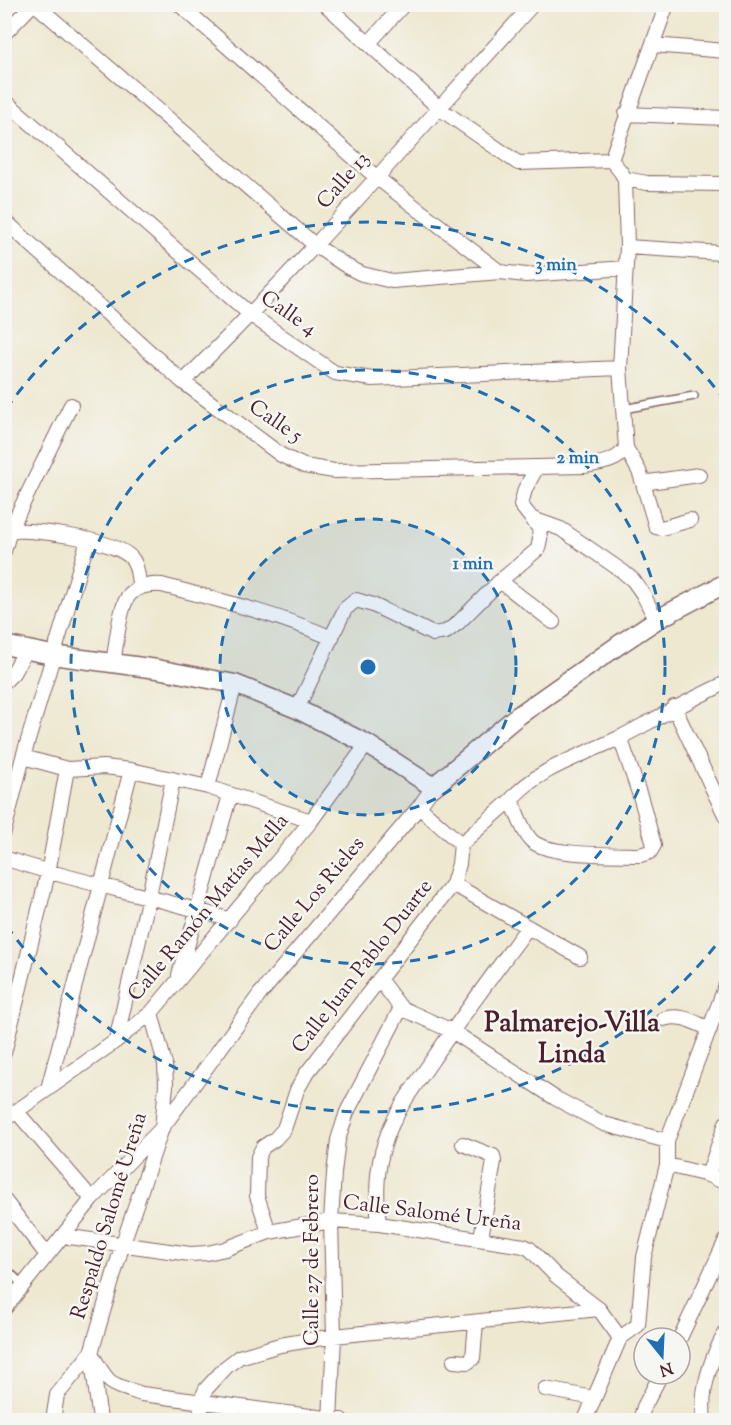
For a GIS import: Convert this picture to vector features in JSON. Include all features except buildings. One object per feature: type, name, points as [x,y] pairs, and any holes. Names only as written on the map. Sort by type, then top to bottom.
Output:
[{"type":"street","points":[[4,34],[34,4],[316,246],[362,274],[392,281],[500,272],[526,274],[626,268]]},
{"type":"street","points":[[179,4],[376,177],[500,272]]},
{"type":"street","points":[[325,4],[439,108],[519,163],[611,160]]},
{"type":"street","points":[[369,44],[404,4]]},
{"type":"street","name":"Calle 13","points":[[183,382],[316,246],[533,4]]},
{"type":"street","points":[[611,160],[667,4]]},
{"type":"street","points":[[653,45],[726,51]]},
{"type":"street","name":"Calle 4","points":[[4,100],[251,315],[335,373],[372,379],[620,368]]},
{"type":"street","points":[[626,114],[726,118]]},
{"type":"street","points":[[611,160],[624,179],[627,247],[620,368],[626,448],[639,471],[656,527],[662,528],[690,520]]},
{"type":"street","points":[[624,179],[647,183],[726,184]]},
{"type":"street","name":"Calle 5","points":[[4,220],[183,382],[281,455],[304,466],[334,471],[584,466],[607,462],[621,456],[626,448]]},
{"type":"street","points":[[627,247],[721,253]]},
{"type":"street","points":[[4,551],[7,531],[71,405]]},
{"type":"street","points":[[297,709],[345,609],[357,600],[373,605],[433,634],[446,632],[538,549],[539,528],[521,505],[525,489],[537,467]]},
{"type":"street","points":[[642,480],[648,482],[699,475]]},
{"type":"street","points":[[533,519],[561,529],[633,580],[644,594],[656,620]]},
{"type":"street","points":[[7,531],[43,532],[88,540],[119,549],[134,560],[140,588]]},
{"type":"street","points":[[4,831],[52,655],[88,540]]},
{"type":"street","points":[[500,581],[553,622]]},
{"type":"street","name":"Calle Los Rieles","points":[[6,1304],[92,1200],[162,1128],[260,994],[419,807],[433,787],[515,718],[656,620],[726,583]]},
{"type":"street","points":[[113,664],[124,605],[129,594],[151,585],[162,585],[256,611],[304,626],[332,638]]},
{"type":"street","points":[[4,645],[52,655],[157,669],[235,684],[297,709],[367,744],[433,787]]},
{"type":"street","points":[[4,682],[13,673],[26,650]]},
{"type":"street","points":[[419,807],[461,844],[517,792],[558,765],[620,737],[674,707],[726,683]]},
{"type":"street","points":[[208,786],[235,684]]},
{"type":"street","points":[[674,707],[726,818]]},
{"type":"street","points":[[511,800],[530,838],[536,844],[569,852],[640,855],[650,852],[654,845],[620,737]]},
{"type":"street","name":"Calle Ramón Matías Mella","points":[[4,1120],[116,1041],[151,1013],[311,821],[367,744]]},
{"type":"street","points":[[23,758],[68,769],[104,766],[131,770],[208,786],[311,821]]},
{"type":"street","points":[[4,1053],[48,873],[68,769]]},
{"type":"street","points":[[48,1089],[131,770]]},
{"type":"street","points":[[116,1041],[150,896],[174,779]]},
{"type":"street","points":[[178,978],[230,795]]},
{"type":"street","name":"Calle Juan Pablo Duarte","points":[[269,1232],[257,1196],[258,1157],[263,1147],[284,1129],[297,1090],[306,1074],[453,884],[459,864],[461,844]]},
{"type":"street","points":[[4,858],[48,873],[150,896],[230,920]]},
{"type":"street","points":[[453,884],[580,957]]},
{"type":"street","points":[[379,1224],[376,1181],[385,1142],[392,1125],[412,1089],[452,1030],[528,927]]},
{"type":"street","points":[[379,980],[401,1008],[452,1030],[555,1098],[604,1124],[667,1141]]},
{"type":"street","points":[[585,1420],[620,1338],[638,1325],[645,1257],[667,1165],[667,1141],[726,985]]},
{"type":"street","name":"Calle 27 de Febrero","points":[[330,1420],[334,1336],[331,1221],[338,1140],[344,1122],[401,1008]]},
{"type":"street","name":"Respaldo Salomé Ureña","points":[[53,1420],[57,1395],[91,1353],[123,1243],[162,1128],[166,1085],[165,1064],[151,1013]]},
{"type":"street","points":[[664,1019],[673,1016],[682,1017],[710,1029]]},
{"type":"street","points":[[17,1112],[92,1200]]},
{"type":"street","points":[[708,1175],[726,1124]]},
{"type":"street","points":[[462,1144],[493,1156],[481,1238]]},
{"type":"street","points":[[667,1165],[708,1175],[726,1183]]},
{"type":"street","points":[[4,1200],[47,1256]]},
{"type":"street","name":"Calle Salomé Ureña","points":[[63,1236],[190,1254],[225,1249],[269,1232],[331,1221],[379,1224],[481,1238],[528,1247],[554,1274],[599,1309],[620,1338]]},
{"type":"street","points":[[686,1326],[726,1240]]},
{"type":"street","points":[[202,1420],[200,1402],[206,1389],[226,1367],[239,1357],[280,1345],[334,1336],[599,1309]]},
{"type":"street","points":[[454,1361],[468,1362],[473,1358],[476,1322]]},
{"type":"street","points":[[704,1420],[705,1390],[717,1348],[726,1332]]},
{"type":"street","points":[[91,1353],[106,1380],[111,1384],[142,1394],[341,1420]]},
{"type":"street","points":[[91,1353],[100,1420]]},
{"type":"street","points":[[640,1420],[655,1386]]},
{"type":"street","points":[[545,1389],[594,1398]]},
{"type":"lane","points":[[623,409],[694,396]]},
{"type":"lane","points":[[4,1267],[23,1285]]},
{"type":"district","name":"Palmarejo-Villa Linda","points":[[572,1040]]}]
